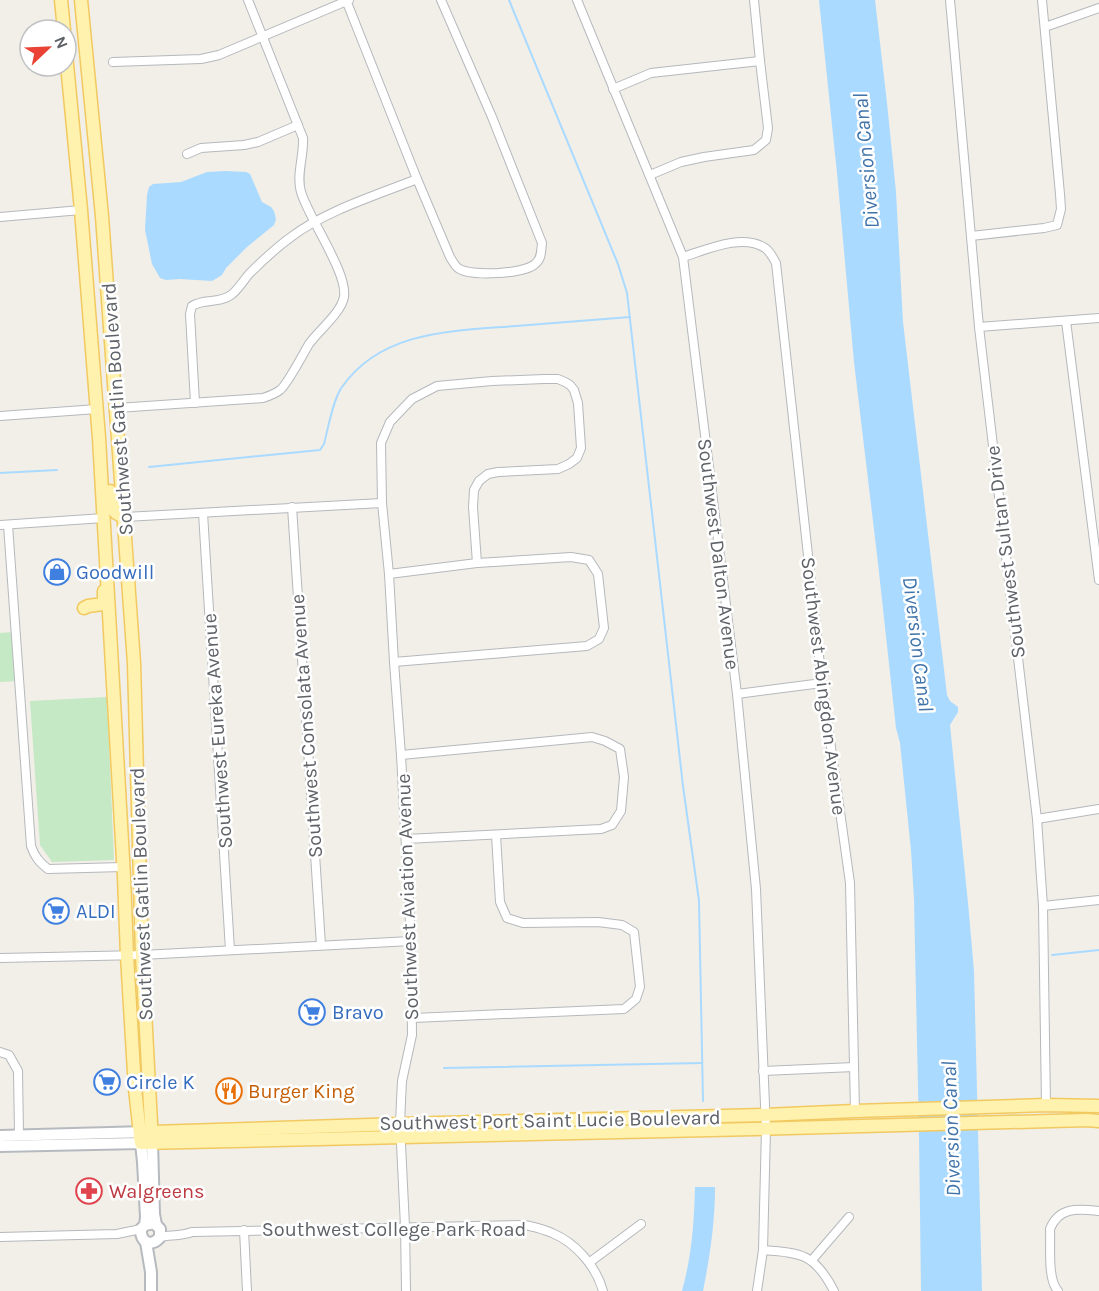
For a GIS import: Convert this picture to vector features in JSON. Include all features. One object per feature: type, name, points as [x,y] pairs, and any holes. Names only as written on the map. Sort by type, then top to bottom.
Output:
[{"type":"main road","points":[[61,0],[63,18]]},
{"type":"main road","name":"Southwest Gatlin Boulevard","points":[[81,0],[102,216],[130,590],[134,663],[146,1138]]},
{"type":"main road","name":"Southwest Gatlin Boulevard","points":[[68,78],[99,438],[127,956],[146,1138]]},
{"type":"main road","points":[[99,438],[108,459],[111,507],[115,513],[125,517]]},
{"type":"main road","points":[[104,518],[121,530],[124,578],[130,590]]},
{"type":"main road","points":[[105,539],[102,555],[104,603],[84,608],[89,611],[103,611],[109,616]]},
{"type":"main road","name":"Southwest Port Saint Lucie Boulevard","points":[[0,1146],[146,1138],[855,1111],[1046,1105],[1099,1106]]},
{"type":"main road","name":"Southwest Port Saint Lucie Boulevard","points":[[401,1130],[766,1129],[1099,1121]]},
{"type":"main road","name":"Southwest Port Saint Lucie Boulevard","points":[[0,1136],[146,1138]]},
{"type":"main road","points":[[146,1138],[154,1214],[151,1233],[151,1291]]},
{"type":"street","points":[[117,408],[264,398],[282,390],[311,342],[342,304],[345,294],[339,270],[313,222],[301,192],[299,181],[303,138],[248,0]]},
{"type":"street","points":[[113,62],[201,59],[219,56],[347,0],[450,257],[458,268],[472,274],[525,270],[540,259],[542,243],[492,117],[441,0]]},
{"type":"street","points":[[650,175],[681,162],[754,150],[766,140],[768,128],[754,0]]},
{"type":"street","name":"Southwest Sultan Drive","points":[[950,0],[978,327],[1036,819],[1043,906],[1046,1105]]},
{"type":"street","points":[[971,236],[1057,225],[1061,201],[1042,0]]},
{"type":"street","name":"Southwest Dalton Avenue","points":[[580,1],[613,89],[682,257],[737,693],[756,889],[766,1129],[764,1250],[757,1291]]},
{"type":"street","points":[[1045,27],[1099,8]]},
{"type":"street","points":[[613,89],[651,73],[760,61]]},
{"type":"street","points":[[188,154],[201,148],[254,143],[298,126]]},
{"type":"street","points":[[195,403],[190,315],[192,306],[201,301],[223,299],[233,294],[249,274],[270,254],[313,222],[417,179]]},
{"type":"street","points":[[0,218],[81,210]]},
{"type":"street","name":"Southwest Abingdon Avenue","points":[[682,257],[735,242],[754,242],[767,249],[776,263],[822,683],[850,883],[855,1111]]},
{"type":"street","points":[[978,327],[1099,318]]},
{"type":"street","points":[[1066,321],[1099,580]]},
{"type":"street","name":"Southwest Aviation Avenue","points":[[406,1291],[401,1130],[402,1081],[412,1035],[413,1018],[411,940],[389,574],[382,503],[381,443],[390,422],[412,399],[437,386],[544,379],[558,379],[565,382],[574,390],[578,403],[581,448],[578,458],[558,469],[498,471],[488,474],[479,481],[474,490],[472,507],[477,563]]},
{"type":"street","points":[[0,416],[97,410]]},
{"type":"street","points":[[125,517],[382,503]]},
{"type":"street","name":"Southwest Consolata Avenue","points":[[292,507],[321,945]]},
{"type":"street","name":"Southwest Eureka Avenue","points":[[203,513],[230,950]]},
{"type":"street","points":[[104,518],[4,525],[31,846],[39,863],[48,869],[123,867]]},
{"type":"street","points":[[389,574],[477,563],[571,557],[589,560],[598,574],[604,628],[599,639],[587,646],[394,662]]},
{"type":"street","points":[[737,693],[822,683]]},
{"type":"street","points":[[401,755],[592,737],[620,749],[624,777],[621,811],[612,825],[600,829],[406,839]]},
{"type":"street","points":[[1036,819],[1099,809]]},
{"type":"street","points":[[413,1018],[624,1009],[636,999],[640,987],[634,932],[622,925],[598,922],[523,923],[507,918],[500,902],[496,835]]},
{"type":"street","points":[[1043,906],[1099,900]]},
{"type":"street","points":[[0,958],[127,956],[411,940]]},
{"type":"street","points":[[0,1052],[9,1055],[18,1071],[19,1135]]},
{"type":"street","points":[[763,1071],[854,1067]]},
{"type":"street","points":[[1058,1291],[1054,1287],[1052,1277],[1050,1229],[1053,1223],[1065,1212],[1078,1209],[1099,1211]]},
{"type":"street","points":[[812,1260],[849,1217]]},
{"type":"street","name":"Southwest College Park Road","points":[[0,1237],[151,1233],[168,1235],[244,1230],[525,1224],[553,1233],[570,1244],[590,1262],[603,1291]]},
{"type":"street","points":[[590,1262],[641,1224]]},
{"type":"street","points":[[244,1230],[247,1291]]},
{"type":"street","points":[[764,1250],[792,1253],[812,1260],[834,1291]]},
{"type":"green space","points":[[14,632],[17,681],[0,682],[0,633]]},
{"type":"green space","points":[[107,697],[114,860],[52,862],[40,845],[30,701]]},
{"type":"water","name":"Diversion Canal","points":[[819,0],[875,0],[896,192],[903,322],[947,695],[950,701],[958,707],[958,712],[950,725],[974,971],[982,1291],[921,1291],[914,899],[911,850],[854,362]]},
{"type":"water","points":[[226,171],[250,174],[262,202],[274,211],[276,219],[274,225],[247,247],[222,275],[212,281],[160,278],[152,264],[145,230],[149,187],[153,184],[181,182],[207,172]]},
{"type":"water","points":[[695,1187],[715,1187],[712,1239],[703,1291],[682,1291],[692,1239]]},
{"type":"waterway","points":[[509,0],[618,264],[627,293],[683,786],[699,901],[703,1101]]},
{"type":"waterway","points":[[149,467],[320,450],[324,444],[336,399],[342,387],[358,368],[377,354],[420,337],[444,332],[630,317]]},
{"type":"waterway","points":[[0,473],[57,470]]},
{"type":"waterway","points":[[1052,955],[1099,950]]},
{"type":"waterway","points":[[444,1068],[702,1063]]},
{"type":"place","name":"Goodwill","points":[[57,572]]},
{"type":"place","name":"ALDI","points":[[56,911]]},
{"type":"place","name":"Bravo","points":[[312,1012]]},
{"type":"place","name":"Circle K","points":[[107,1082]]},
{"type":"place","name":"Burger King","points":[[229,1091]]},
{"type":"place","name":"Walgreens","points":[[89,1191]]}]
